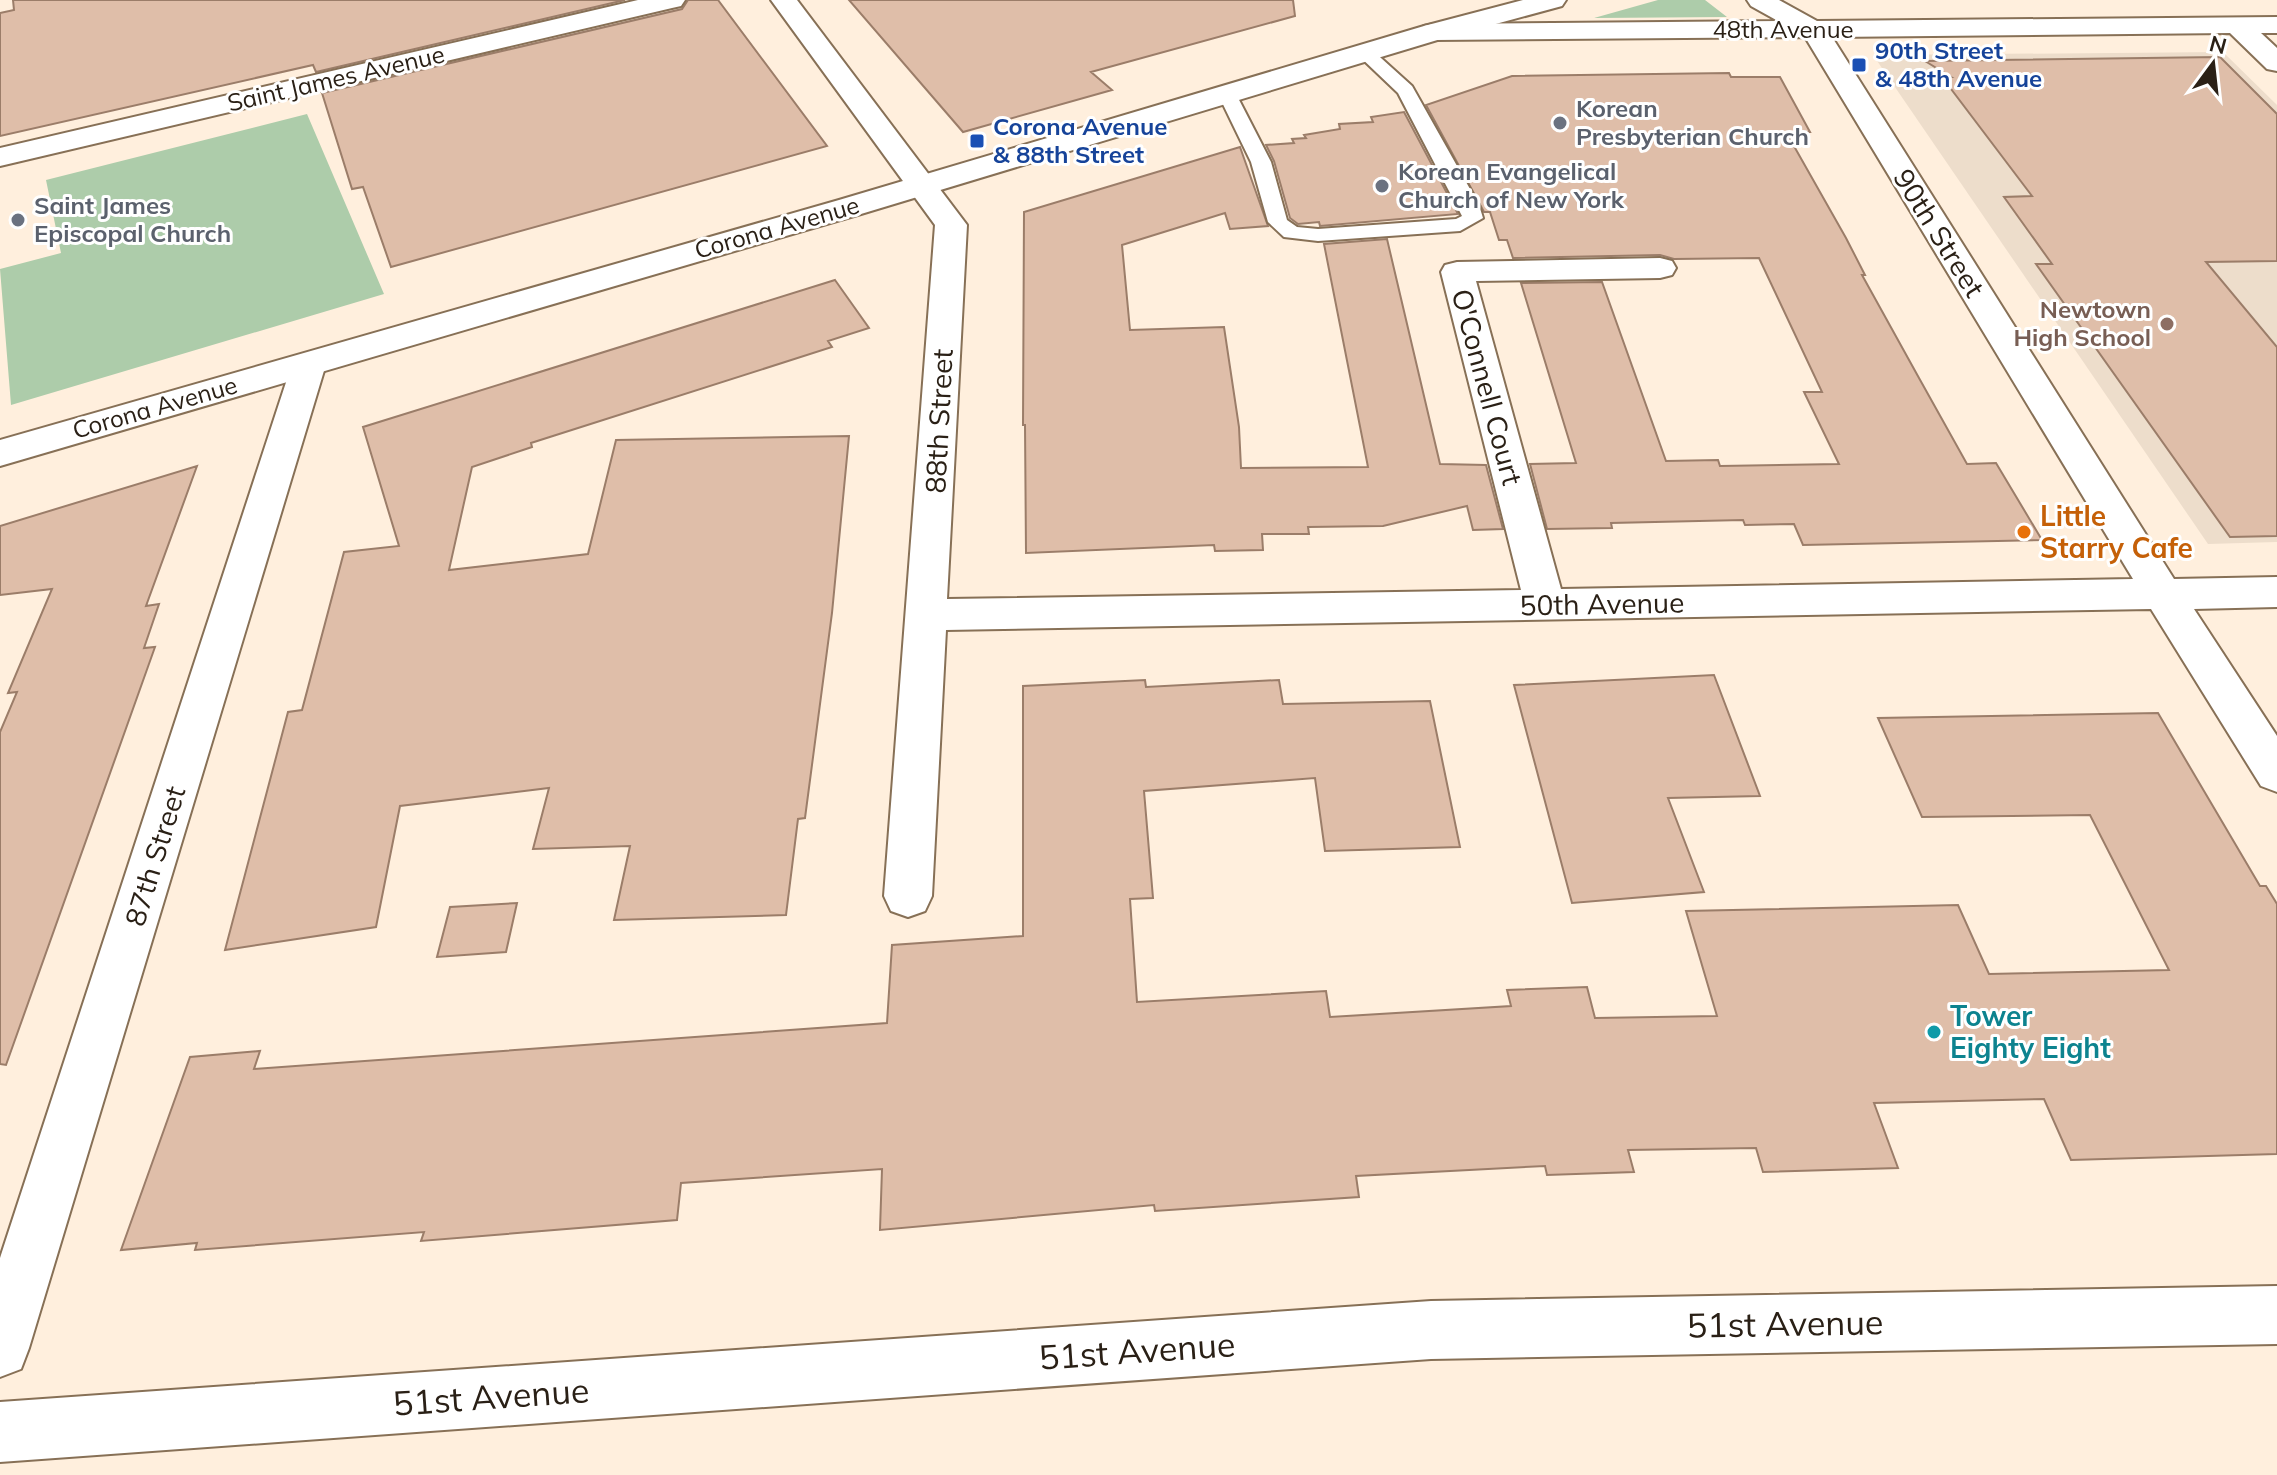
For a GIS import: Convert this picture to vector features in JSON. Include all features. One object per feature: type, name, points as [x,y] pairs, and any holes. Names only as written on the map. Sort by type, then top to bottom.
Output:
[{"type":"street","name":"Saint James Avenue","points":[[0,157],[672,0]]},
{"type":"street","name":"88th Street","points":[[784,0],[951,225],[908,896]]},
{"type":"street","name":"Corona Avenue","points":[[0,453],[1434,32],[1553,0]]},
{"type":"street","name":"90th Street","points":[[1760,0],[1814,30],[2163,595],[2277,773]]},
{"type":"street","name":"48th Avenue","points":[[1434,32],[2277,25]]},
{"type":"street","points":[[2238,26],[2277,63]]},
{"type":"street","name":"O'Connell Court","points":[[1545,605],[1457,272],[1660,268]]},
{"type":"street","name":"87th Street","points":[[0,1348],[309,364]]},
{"type":"street","name":"50th Avenue","points":[[928,615],[2277,592]]},
{"type":"street","name":"51st Avenue","points":[[0,1432],[1431,1330],[2277,1315]]},
{"type":"lane","points":[[1227,94],[1261,162],[1278,222],[1291,233],[1318,235],[1460,225],[1473,218],[1469,205],[1406,90],[1365,53]]},
{"type":"shaded area","name":"Newtown High School","points":[[2223,52],[2277,105],[2277,542],[2208,544],[1873,55]]},
{"type":"green space","points":[[1658,0],[1705,0],[1727,17],[1594,18]]},
{"type":"green space","points":[[307,114],[384,294],[11,405],[0,269],[61,253],[46,180]]},
{"type":"building","points":[[13,0],[625,0],[316,72],[313,65],[0,136],[0,13],[14,10]]},
{"type":"building","points":[[688,0],[718,0],[827,146],[391,267],[363,187],[352,189],[322,93],[682,9]]},
{"type":"building","points":[[849,0],[1293,0],[1295,16],[1091,72],[1112,90],[963,132]]},
{"type":"building","name":"Newtown High School","points":[[2220,57],[2277,114],[2277,261],[2206,262],[2277,347],[2277,536],[2230,537],[2036,264],[2052,264],[2004,197],[2032,196],[1942,77],[1951,77],[1925,61]]},
{"type":"building","points":[[1729,73],[1731,77],[1780,77],[1810,132],[1786,132],[1967,464],[1996,463],[2042,540],[1803,545],[1794,524],[1745,525],[1743,520],[1611,523],[1612,528],[1547,529],[1530,464],[1576,463],[1521,283],[1602,282],[1666,461],[1718,460],[1720,466],[1839,464],[1804,392],[1822,392],[1759,258],[1674,259],[1660,255],[1513,258],[1507,240],[1499,240],[1490,212],[1484,212],[1426,105],[1512,76]]},
{"type":"building","name":"Korean Evangelical Church of New York","points":[[1404,112],[1458,214],[1320,226],[1319,222],[1298,224],[1290,218],[1274,161],[1266,145],[1294,143],[1292,139],[1306,138],[1304,135],[1340,129],[1339,124],[1373,122],[1371,117]]},
{"type":"building","points":[[1240,147],[1268,226],[1230,229],[1225,213],[1122,245],[1130,330],[1224,327],[1239,427],[1241,468],[1368,467],[1324,244],[1387,239],[1440,464],[1486,465],[1503,529],[1473,530],[1467,506],[1383,526],[1308,527],[1309,534],[1262,534],[1263,550],[1215,551],[1214,545],[1026,553],[1024,212]]},
{"type":"building","points":[[835,280],[869,328],[828,341],[832,347],[531,443],[532,447],[472,467],[449,570],[588,554],[616,440],[849,436],[832,613],[805,818],[798,819],[786,915],[614,920],[630,846],[533,849],[549,788],[400,806],[376,927],[225,950],[288,712],[302,710],[344,552],[399,546],[363,427]]},
{"type":"building","points":[[197,466],[146,606],[159,604],[144,648],[155,647],[6,1065],[0,1064],[0,732],[17,692],[8,693],[52,589],[0,595],[0,526]]},
{"type":"building","points":[[1714,675],[1760,796],[1668,798],[1704,892],[1572,903],[1514,685]]},
{"type":"building","points":[[1145,680],[1146,687],[1279,680],[1283,704],[1430,701],[1460,847],[1325,851],[1315,778],[1144,791],[1153,898],[1130,899],[1137,1002],[1326,991],[1330,1017],[1511,1006],[1507,990],[1587,987],[1595,1018],[1717,1016],[1686,911],[1958,905],[1989,974],[2169,970],[2090,815],[1922,817],[1878,718],[2158,713],[2260,886],[2266,886],[2277,904],[2277,1154],[2071,1160],[2044,1099],[1874,1103],[1898,1168],[1763,1172],[1756,1148],[1628,1150],[1634,1172],[1547,1175],[1545,1166],[1356,1176],[1359,1197],[1155,1211],[1154,1205],[880,1230],[882,1169],[681,1183],[677,1220],[421,1241],[424,1232],[195,1250],[197,1243],[121,1250],[190,1057],[260,1051],[254,1069],[887,1023],[892,945],[1023,936],[1023,686]]},
{"type":"building","points":[[517,903],[506,952],[437,957],[450,907]]},
{"type":"place","name":"90th Street & 48th Avenue","points":[[1859,65]]},
{"type":"place","name":"Korean Presbyterian Church","points":[[1560,123]]},
{"type":"place","name":"Corona Avenue & 88th Street","points":[[977,141]]},
{"type":"place","name":"Korean Evangelical Church of New York","points":[[1382,186]]},
{"type":"place","name":"Saint James Episcopal Church","points":[[18,220]]},
{"type":"place","name":"Newtown High School","points":[[2167,324]]},
{"type":"place","name":"Little Starry Cafe","points":[[2024,532]]},
{"type":"place","name":"Tower Eighty Eight","points":[[1934,1032]]}]
